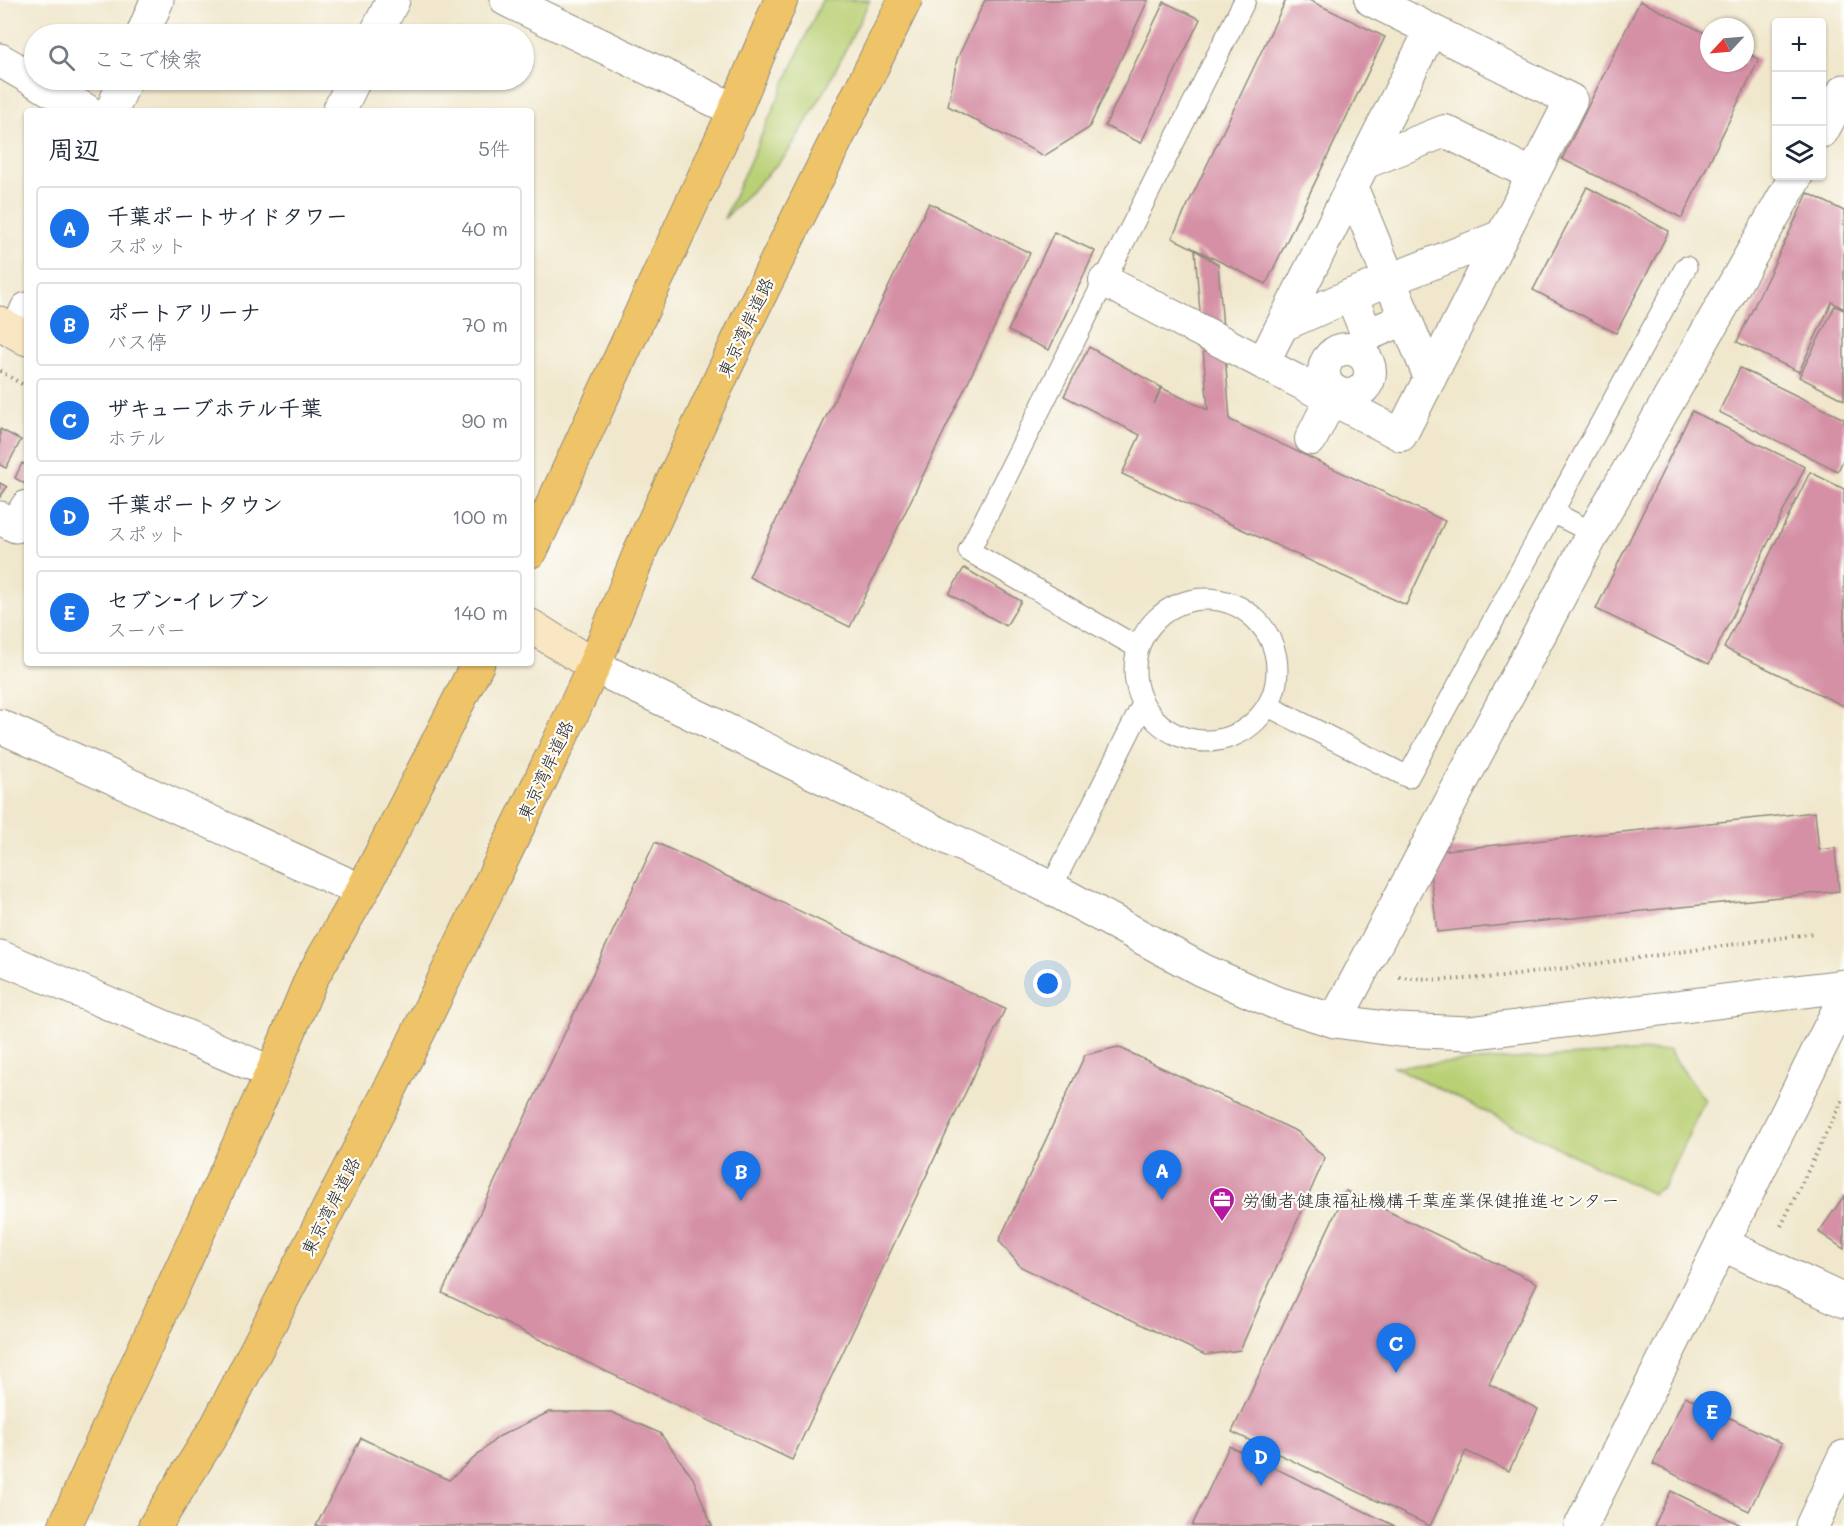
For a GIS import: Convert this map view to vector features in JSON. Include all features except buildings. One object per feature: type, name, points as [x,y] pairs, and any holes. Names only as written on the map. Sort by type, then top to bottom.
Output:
[{"type":"highway","points":[[534,545],[735,110],[781,0]]},
{"type":"highway","name":"東京湾岸道路","points":[[155,1526],[217,1426],[406,1058],[558,744],[594,666],[633,566],[749,317],[905,0]]},
{"type":"highway","points":[[65,1526],[272,1073],[311,979],[362,891],[476,666]]},
{"type":"highway","points":[[181,1526],[217,1426]]},
{"type":"main road","points":[[534,628],[594,666]]},
{"type":"street","points":[[147,24],[158,0]]},
{"type":"street","points":[[381,24],[393,0]]},
{"type":"street","points":[[507,0],[544,8],[735,110]]},
{"type":"street","points":[[1105,281],[1263,363],[1333,395],[1401,435],[1571,100],[1371,0]]},
{"type":"street","points":[[1263,363],[1431,30]]},
{"type":"street","points":[[0,60],[24,74]]},
{"type":"street","points":[[51,90],[82,108]]},
{"type":"street","points":[[113,108],[121,90]]},
{"type":"street","points":[[340,108],[349,90]]},
{"type":"street","points":[[1824,126],[1844,91]]},
{"type":"street","points":[[1358,175],[1444,131],[1533,175]]},
{"type":"street","points":[[1358,175],[1405,319],[1430,378]]},
{"type":"street","points":[[1335,1021],[1593,533],[1794,180]]},
{"type":"street","points":[[1283,325],[1351,295],[1502,236]]},
{"type":"street","points":[[1333,395],[1356,393],[1367,383],[1370,369],[1364,355],[1351,295]]},
{"type":"street","points":[[1362,343],[1405,319]]},
{"type":"street","points":[[1311,439],[1333,395]]},
{"type":"street","points":[[0,518],[16,526],[24,512]]},
{"type":"street","points":[[594,666],[1051,888],[1202,970],[1274,1002],[1335,1021],[1399,1030],[1469,1033],[1844,986]]},
{"type":"street","points":[[0,726],[362,891]]},
{"type":"street","points":[[0,957],[272,1073]]},
{"type":"street","points":[[1581,1526],[1844,999]]},
{"type":"street","points":[[1722,1244],[1844,1300]]},
{"type":"street","points":[[1812,1526],[1844,1457]]},
{"type":"lane","points":[[1137,647],[969,550],[1245,0]]},
{"type":"lane","points":[[1268,706],[1408,777],[1686,267]]},
{"type":"lane","points":[[1552,512],[1593,533]]},
{"type":"lane","points":[[1214,599],[1237,605],[1257,619],[1270,638],[1277,661],[1276,684],[1268,706],[1254,724],[1234,736],[1213,742],[1189,740],[1167,731],[1150,716],[1143,704],[1138,695],[1134,671],[1137,647],[1149,626],[1167,610],[1189,600],[1214,599]]},
{"type":"lane","points":[[1051,888],[1143,704]]},
{"type":"path","points":[[0,371],[24,385]]},
{"type":"path","points":[[1399,977],[1444,980],[1502,977],[1815,933]]},
{"type":"path","points":[[1781,1226],[1844,1097]]},
{"type":"green space","points":[[822,0],[870,0],[826,89],[786,155],[724,219]]},
{"type":"green space","points":[[1668,1050],[1705,1100],[1664,1186],[1652,1194],[1393,1066]]},
{"type":"place","name":"千葉ポートサイドタワー","points":[[1162,1200]]},
{"type":"place","name":"ポートアリーナ","points":[[741,1201]]},
{"type":"place","name":"労働者健康福祉機構千葉産業保健推進センター","points":[[1222,1223]]},
{"type":"place","name":"ザキューブホテル千葉","points":[[1396,1373]]},
{"type":"place","name":"セブン-イレブン","points":[[1712,1441]]},
{"type":"place","name":"千葉ポートタウン","points":[[1261,1486]]}]
